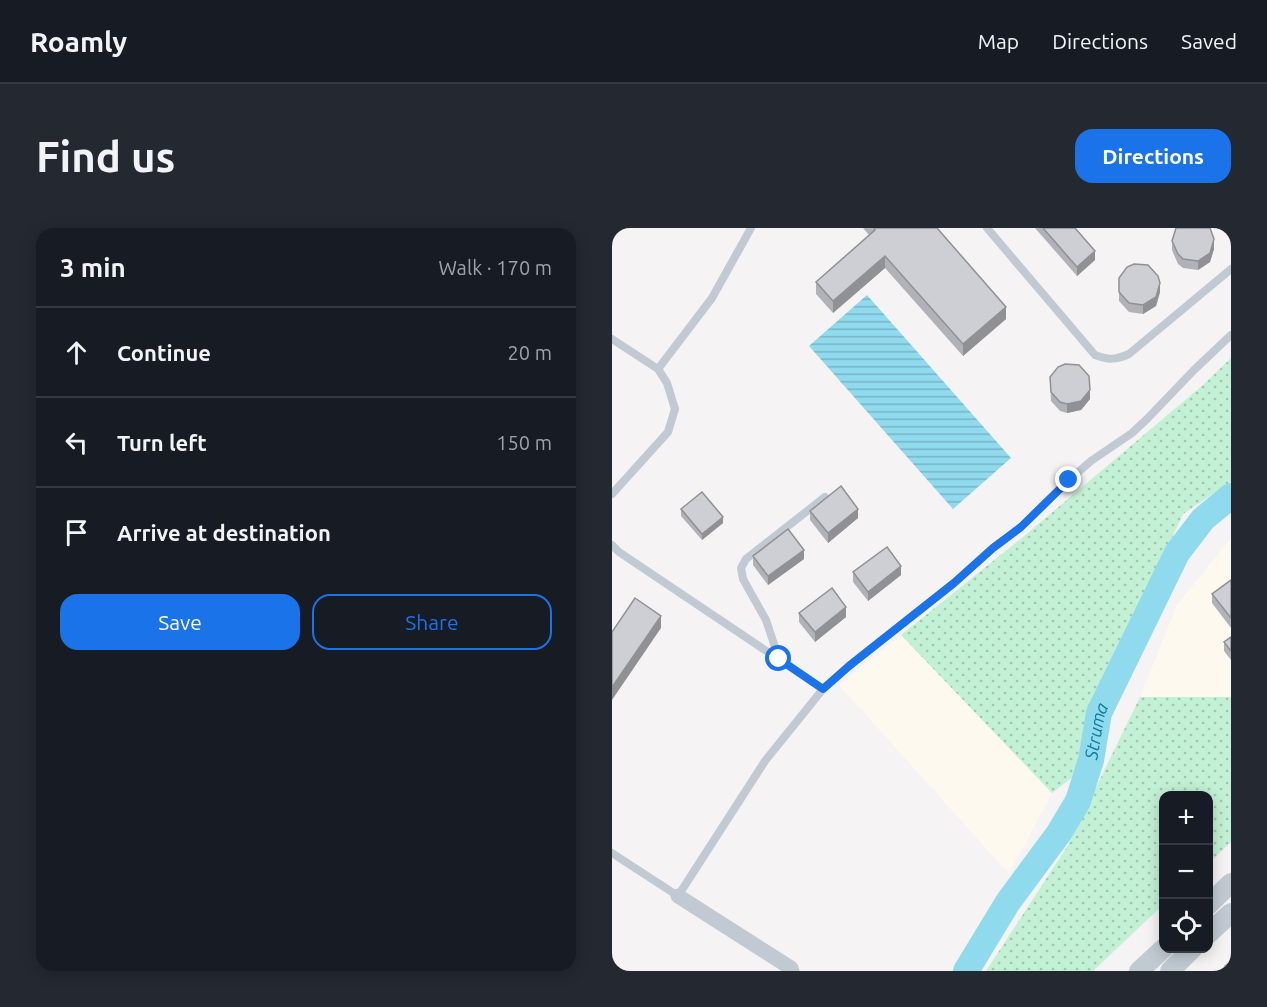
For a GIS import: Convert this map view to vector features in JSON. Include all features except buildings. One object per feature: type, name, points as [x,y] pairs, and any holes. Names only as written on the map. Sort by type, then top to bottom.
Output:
[{"type":"street","points":[[1213,901],[1231,884]]},
{"type":"street","points":[[678,896],[791,968],[792,971]]},
{"type":"street","points":[[1213,930],[1231,913]]},
{"type":"street","points":[[1139,971],[1159,953]]},
{"type":"street","points":[[1170,971],[1188,953]]},
{"type":"lane","points":[[658,369],[712,298],[752,228]]},
{"type":"lane","points":[[987,228],[1095,355],[1105,359],[1116,360],[1129,354],[1231,269]]},
{"type":"lane","points":[[612,854],[678,896],[765,760],[823,689],[1021,527],[1091,461],[1147,420],[1231,335]]},
{"type":"lane","points":[[612,339],[658,369],[668,383],[675,409],[668,432],[612,494]]},
{"type":"lane","points":[[779,659],[766,620],[743,579],[741,568],[746,559],[825,497]]},
{"type":"lane","points":[[612,545],[619,552],[823,689]]},
{"type":"shaded area","points":[[1231,538],[1231,697],[1140,697],[1177,605]]},
{"type":"shaded area","points":[[901,635],[1052,793],[1009,874],[839,685]]},
{"type":"green space","points":[[1231,358],[1231,482],[1183,514],[1088,723],[1077,774],[1052,793],[901,635],[1023,537],[1203,385]]},
{"type":"green space","points":[[1140,697],[1231,697],[1231,842],[1213,859],[1213,791],[1159,791],[1159,909],[1093,971],[986,971],[1067,847]]},
{"type":"water","points":[[867,295],[1011,458],[953,509],[809,346]]},
{"type":"waterway","name":"Struma","points":[[966,971],[1008,902],[1059,833],[1078,801],[1091,760],[1099,713],[1177,553],[1203,519],[1231,496]]},
{"type":"route","points":[[779,659],[823,689],[1021,527],[1069,480]]}]
